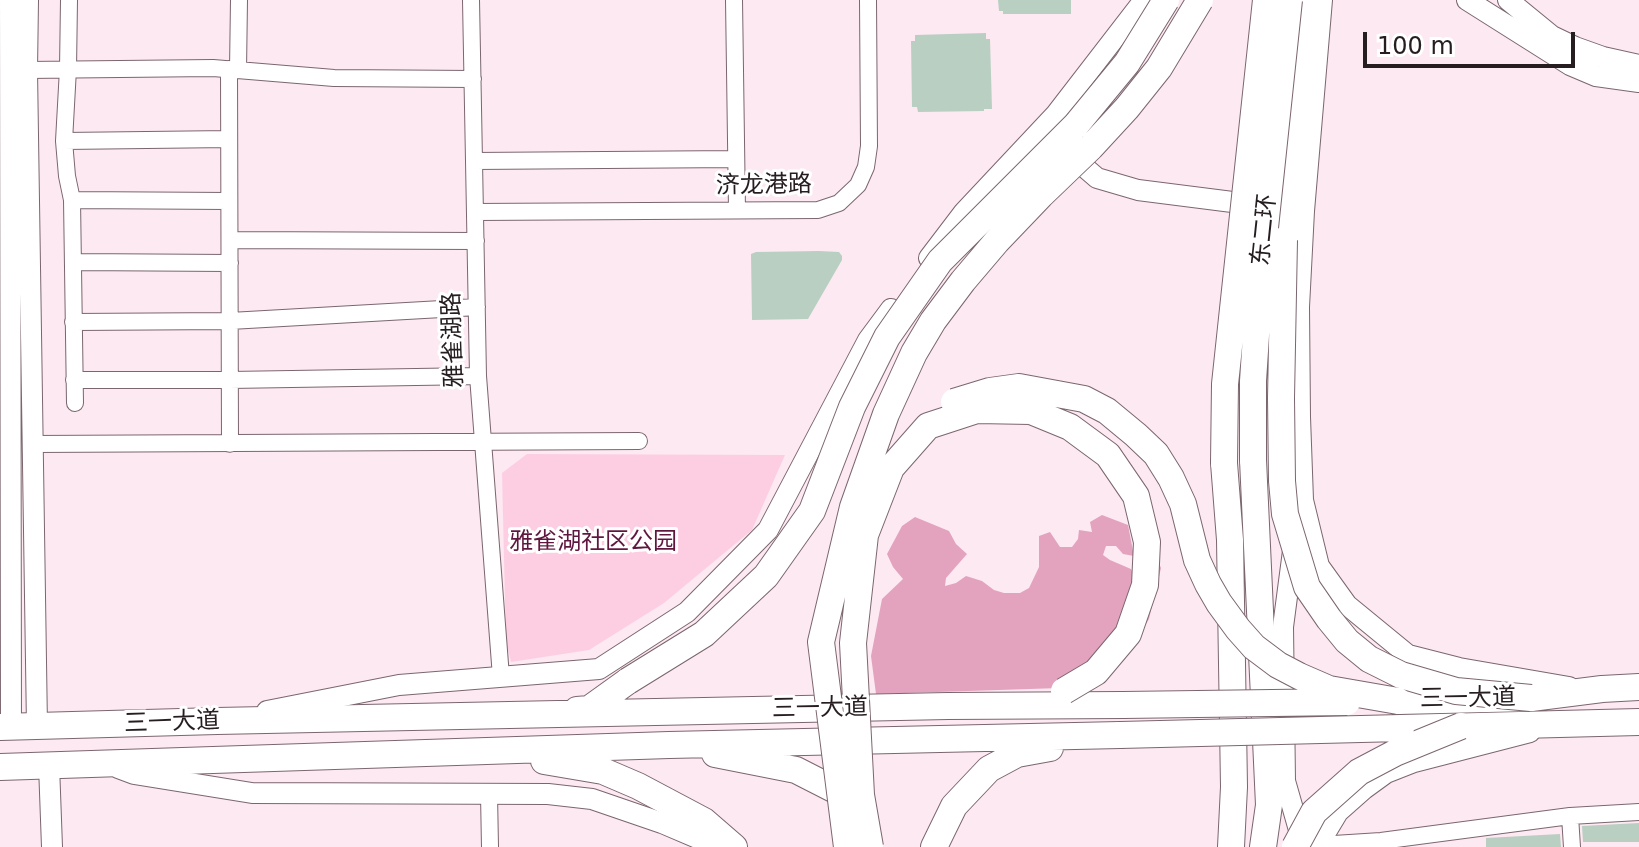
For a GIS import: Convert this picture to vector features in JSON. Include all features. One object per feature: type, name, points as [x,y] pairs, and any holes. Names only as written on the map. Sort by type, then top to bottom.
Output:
[{"type":"highway","points":[[433,717],[589,709],[704,634],[766,576],[812,511],[852,407],[887,337],[940,261],[1076,125],[1127,63],[1166,0]]},
{"type":"highway","points":[[847,847],[821,642],[853,507],[886,414],[914,353],[963,281],[997,241],[1127,108],[1159,68],[1200,0]]},
{"type":"highway","points":[[1231,847],[1234,771],[1230,540],[1224,463],[1225,384],[1266,0]]},
{"type":"highway","name":"东二环","points":[[1263,847],[1269,805],[1253,460],[1253,381],[1260,275],[1289,0]]},
{"type":"highway","points":[[1306,0],[1294,210],[1284,240],[1281,398],[1285,514],[1307,587],[1347,641],[1369,659],[1401,675],[1456,691],[1531,698]]},
{"type":"highway","points":[[853,507],[894,441],[919,421],[957,401],[990,391],[1019,387],[1084,399],[1107,411],[1156,454],[1183,504],[1197,560],[1208,584],[1254,647],[1278,665],[1329,689],[1398,701]]},
{"type":"highway","points":[[871,847],[861,795],[853,643],[865,535],[891,468],[928,426],[977,410],[1031,411],[1070,427],[1108,455],[1136,496],[1147,542],[1145,585],[1128,634],[1096,672],[1064,691],[948,706]]},
{"type":"highway","name":"三一大道","points":[[16,727],[948,706],[1531,698],[1639,687]]},
{"type":"highway","name":"三一大道","points":[[0,767],[669,745],[1639,722]]},
{"type":"highway","points":[[1309,846],[1314,812],[1359,772],[1395,753],[1461,726]]},
{"type":"highway","points":[[934,847],[954,806],[989,769],[1017,754],[1120,735]]},
{"type":"highway","points":[[669,745],[796,770],[845,795],[871,847]]},
{"type":"highway","points":[[461,753],[554,762],[603,771],[704,821],[734,847]]},
{"type":"street","points":[[10,0],[4,222],[16,727]]},
{"type":"street","points":[[16,727],[33,444],[28,0]]},
{"type":"street","points":[[69,0],[64,141],[72,200],[75,403]]},
{"type":"street","points":[[230,444],[229,139],[239,0]]},
{"type":"street","name":"雅雀湖路","points":[[471,0],[478,376],[501,677]]},
{"type":"street","points":[[734,0],[737,210]]},
{"type":"street","name":"济龙港路","points":[[475,212],[818,210],[839,203],[858,185],[866,167],[869,146],[868,0]]},
{"type":"street","points":[[217,721],[399,685],[599,669],[687,612],[768,530],[868,340],[964,212],[1056,114],[1144,0]]},
{"type":"street","points":[[1322,0],[1294,210],[1303,500],[1319,566],[1347,605],[1408,655],[1459,668],[1564,686],[1602,689]]},
{"type":"street","points":[[1467,0],[1570,65],[1596,76],[1639,82]]},
{"type":"street","points":[[1508,0],[1563,42],[1603,57],[1639,65]]},
{"type":"street","points":[[27,70],[233,70],[334,78],[473,79]]},
{"type":"street","points":[[1040,130],[1097,178],[1138,190],[1294,210]]},
{"type":"street","points":[[64,141],[229,139]]},
{"type":"street","points":[[474,161],[736,159]]},
{"type":"street","points":[[72,200],[229,201]]},
{"type":"street","points":[[230,240],[476,241]]},
{"type":"street","points":[[73,262],[230,263]]},
{"type":"street","points":[[73,322],[230,321],[477,307]]},
{"type":"street","points":[[74,380],[478,376]]},
{"type":"street","points":[[33,444],[639,441]]},
{"type":"street","points":[[1303,500],[1297,519],[1283,627],[1285,781],[1309,846]]},
{"type":"street","points":[[1309,846],[1338,812],[1386,773],[1414,762],[1568,723]]},
{"type":"street","points":[[106,764],[134,774],[252,793],[548,794],[592,799],[662,823],[711,847]]},
{"type":"street","points":[[52,847],[55,765]]},
{"type":"street","points":[[55,765],[61,847]]},
{"type":"street","points":[[489,794],[490,847]]},
{"type":"street","points":[[1309,846],[1381,844],[1570,816],[1639,812]]},
{"type":"street","points":[[1570,816],[1572,847]]},
{"type":"green space","name":"雅雀湖社区公园","points":[[527,454],[785,455],[752,530],[664,603],[589,650],[511,662],[506,642],[502,473]]},
{"type":"shaded area","points":[[1102,515],[1128,525],[1134,556],[1123,554],[1116,546],[1106,546],[1103,555],[1131,569],[1133,573],[1155,554],[1161,568],[1149,619],[1125,659],[1091,687],[876,694],[871,656],[882,599],[903,579],[887,554],[902,526],[915,517],[949,531],[956,544],[967,554],[946,578],[945,586],[966,576],[982,581],[994,590],[1020,593],[1029,588],[1039,567],[1039,536],[1050,532],[1060,547],[1072,547],[1078,539],[1079,530],[1092,532],[1090,522]]},
{"type":"building","points":[[998,0],[1071,0],[1071,14],[1003,14],[999,11]]},
{"type":"building","points":[[986,33],[986,39],[990,39],[992,109],[918,112],[917,107],[912,107],[911,41],[915,41],[915,35]]},
{"type":"building","points":[[839,252],[842,260],[808,319],[752,320],[751,254]]},
{"type":"building","points":[[1639,823],[1639,842],[1583,842],[1582,826]]},
{"type":"building","points":[[1560,834],[1561,847],[1486,847],[1486,838]]}]
